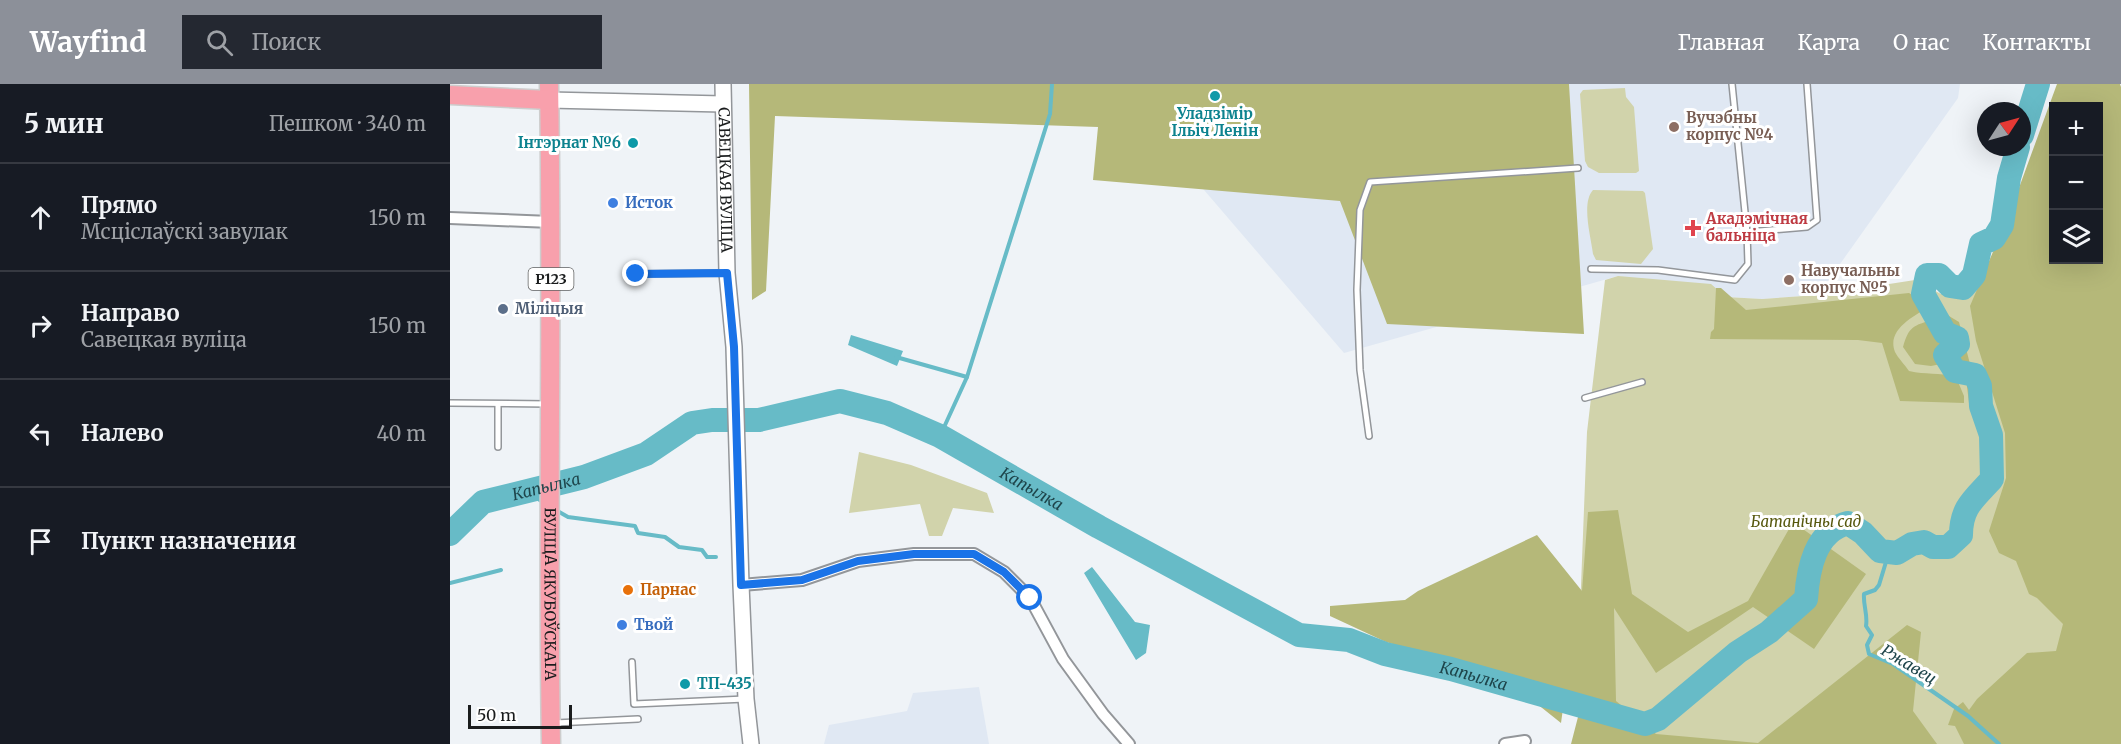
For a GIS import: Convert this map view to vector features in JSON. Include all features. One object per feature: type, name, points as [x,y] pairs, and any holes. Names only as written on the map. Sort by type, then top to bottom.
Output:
[{"type":"main road","name":"САВЕЦКАЯ ВУЛІЦА","points":[[723,84],[727,273],[734,347],[741,585],[751,744]]},
{"type":"main road","points":[[450,95],[549,92],[723,104]]},
{"type":"main road","name":"ВУЛІЦА ЯКУБОЎСКАГА","points":[[549,92],[552,222],[549,404],[551,744]]},
{"type":"street","points":[[450,218],[552,222]]},
{"type":"street","points":[[741,585],[802,580],[858,561],[914,554],[974,554],[1004,572],[1030,598],[1063,659],[1103,714],[1129,744]]},
{"type":"street","points":[[1505,744],[1525,741]]},
{"type":"lane","points":[[1591,269],[1658,270],[1735,280],[1748,264],[1747,232],[1732,84]]},
{"type":"lane","points":[[1747,232],[1808,227],[1817,219],[1807,84]]},
{"type":"lane","points":[[1369,436],[1360,370],[1357,290],[1360,210],[1370,182],[1578,168]]},
{"type":"lane","points":[[636,274],[727,273]]},
{"type":"lane","points":[[1585,398],[1642,382]]},
{"type":"lane","points":[[450,403],[549,404]]},
{"type":"lane","points":[[498,404],[498,447]]},
{"type":"lane","points":[[632,662],[634,704],[747,699]]},
{"type":"lane","points":[[550,723],[638,719]]},
{"type":"shaded area","points":[[1113,84],[1960,84],[1958,98],[1818,295],[1762,299],[1726,297],[1618,276],[1344,353]]},
{"type":"shaded area","points":[[979,687],[989,744],[824,744],[829,725],[907,711],[913,693]]},
{"type":"green space","points":[[749,84],[1569,84],[1584,334],[1387,324],[1340,201],[1093,180],[1098,127],[775,116],[766,291],[752,300]]},
{"type":"green space","points":[[2057,84],[2120,84],[2121,744],[1964,744],[1955,726],[1948,725],[1954,709],[1963,702],[1969,710],[1977,699],[2027,653],[2056,651],[2063,624],[2037,598],[2029,594],[2016,561],[1999,553],[1989,531],[2006,478],[2005,433],[1976,341],[1970,306],[2012,207],[2049,106],[2049,264],[2103,264],[2103,102],[2050,102]]},
{"type":"green space","points":[[1625,88],[1626,97],[1634,107],[1639,171],[1636,173],[1599,173],[1588,167],[1585,161],[1580,94],[1583,90]]},
{"type":"green space","points":[[1593,190],[1643,191],[1645,193],[1653,249],[1641,264],[1596,260],[1593,254],[1587,211],[1589,196]]},
{"type":"green space","name":"Батанічны сад","points":[[1618,276],[1711,284],[1726,297],[1762,299],[1818,295],[1915,280],[1941,294],[1988,282],[2091,693],[2013,744],[1634,744],[1577,688],[1587,432],[1605,280]]},
{"type":"green space","points":[[1716,288],[1721,288],[1746,310],[1909,293],[1930,306],[1898,330],[1893,344],[1895,352],[1909,371],[1956,377],[1964,396],[1964,403],[1900,401],[1882,343],[1858,340],[1710,339],[1714,329]]},
{"type":"green space","points":[[1939,310],[1959,322],[1980,402],[1976,404],[1969,403],[1965,370],[1946,363],[1931,366],[1915,364],[1903,347],[1910,331],[1917,325],[1934,319]]},
{"type":"green space","points":[[859,452],[911,465],[987,493],[994,513],[953,508],[942,536],[929,536],[920,504],[849,513]]},
{"type":"green space","points":[[1618,510],[1632,594],[1688,632],[1748,601],[1793,522],[1866,574],[1814,649],[1753,607],[1656,673],[1614,608],[1616,701],[1656,734],[1758,743],[1907,625],[1921,632],[1913,711],[1937,744],[1571,744],[1580,699],[1565,694],[1561,723],[1506,679],[1386,642],[1330,616],[1330,606],[1405,600],[1418,591],[1537,535],[1582,591],[1588,512]]},
{"type":"water","points":[[851,335],[903,351],[897,366],[848,345]]},
{"type":"water","points":[[1092,567],[1135,622],[1150,625],[1146,653],[1136,660],[1084,573]]},
{"type":"waterway","points":[[940,436],[967,377],[1050,114],[1052,84]]},
{"type":"waterway","name":"Капылка","points":[[2031,106],[2038,84]]},
{"type":"waterway","name":"Капылка","points":[[450,534],[483,502],[584,477],[646,454],[692,423],[712,420],[759,420],[840,401],[887,413],[940,436],[1099,527],[1299,635],[1349,640],[1385,654],[1451,669],[1645,724],[1658,719],[1738,652],[1769,632],[1806,599],[1811,564],[1815,553],[1828,534],[1837,527],[1848,523],[1863,533],[1880,551],[1897,553],[1912,544],[1924,542],[1933,547],[1948,547],[1961,535],[1966,510],[1992,479],[1991,435],[1981,406],[1980,386],[1975,375],[1955,371],[1945,355],[1958,344],[1957,338],[1945,333],[1923,294],[1927,275],[1939,275],[1950,286],[1963,288],[1974,275],[1981,244],[1994,238],[2002,225],[2009,178],[2015,156]]},
{"type":"waterway","points":[[896,357],[967,377]]},
{"type":"waterway","points":[[526,491],[543,502]]},
{"type":"waterway","points":[[554,509],[568,517],[635,526],[638,533],[665,537],[679,547],[702,550],[707,557],[716,557]]},
{"type":"waterway","name":"Ржавец","points":[[1889,552],[1879,585],[1875,590],[1864,594],[1866,626],[1872,635],[1867,645],[1869,654],[1893,664],[1968,716],[1999,744]]},
{"type":"waterway","points":[[450,583],[501,570]]},
{"type":"place","name":"Уладзімір Ільіч Ленін","points":[[1215,96]]},
{"type":"place","name":"Вучэбны корпус №4","points":[[1674,127]]},
{"type":"place","name":"Інтэрнат №6","points":[[633,143]]},
{"type":"place","name":"Исток","points":[[613,203]]},
{"type":"place","name":"Акадэмічная бальніца","points":[[1693,228]]},
{"type":"place","name":"Навучальны корпус №5","points":[[1789,280]]},
{"type":"place","name":"Міліцыя","points":[[503,309]]},
{"type":"place","name":"Парнас","points":[[628,590]]},
{"type":"place","name":"Твой","points":[[622,625]]},
{"type":"place","name":"ТП-435","points":[[685,684]]},
{"type":"route","points":[[636,274],[727,273],[734,347],[741,585],[802,580],[858,561],[914,554],[974,554],[1004,572],[1030,598]]}]
